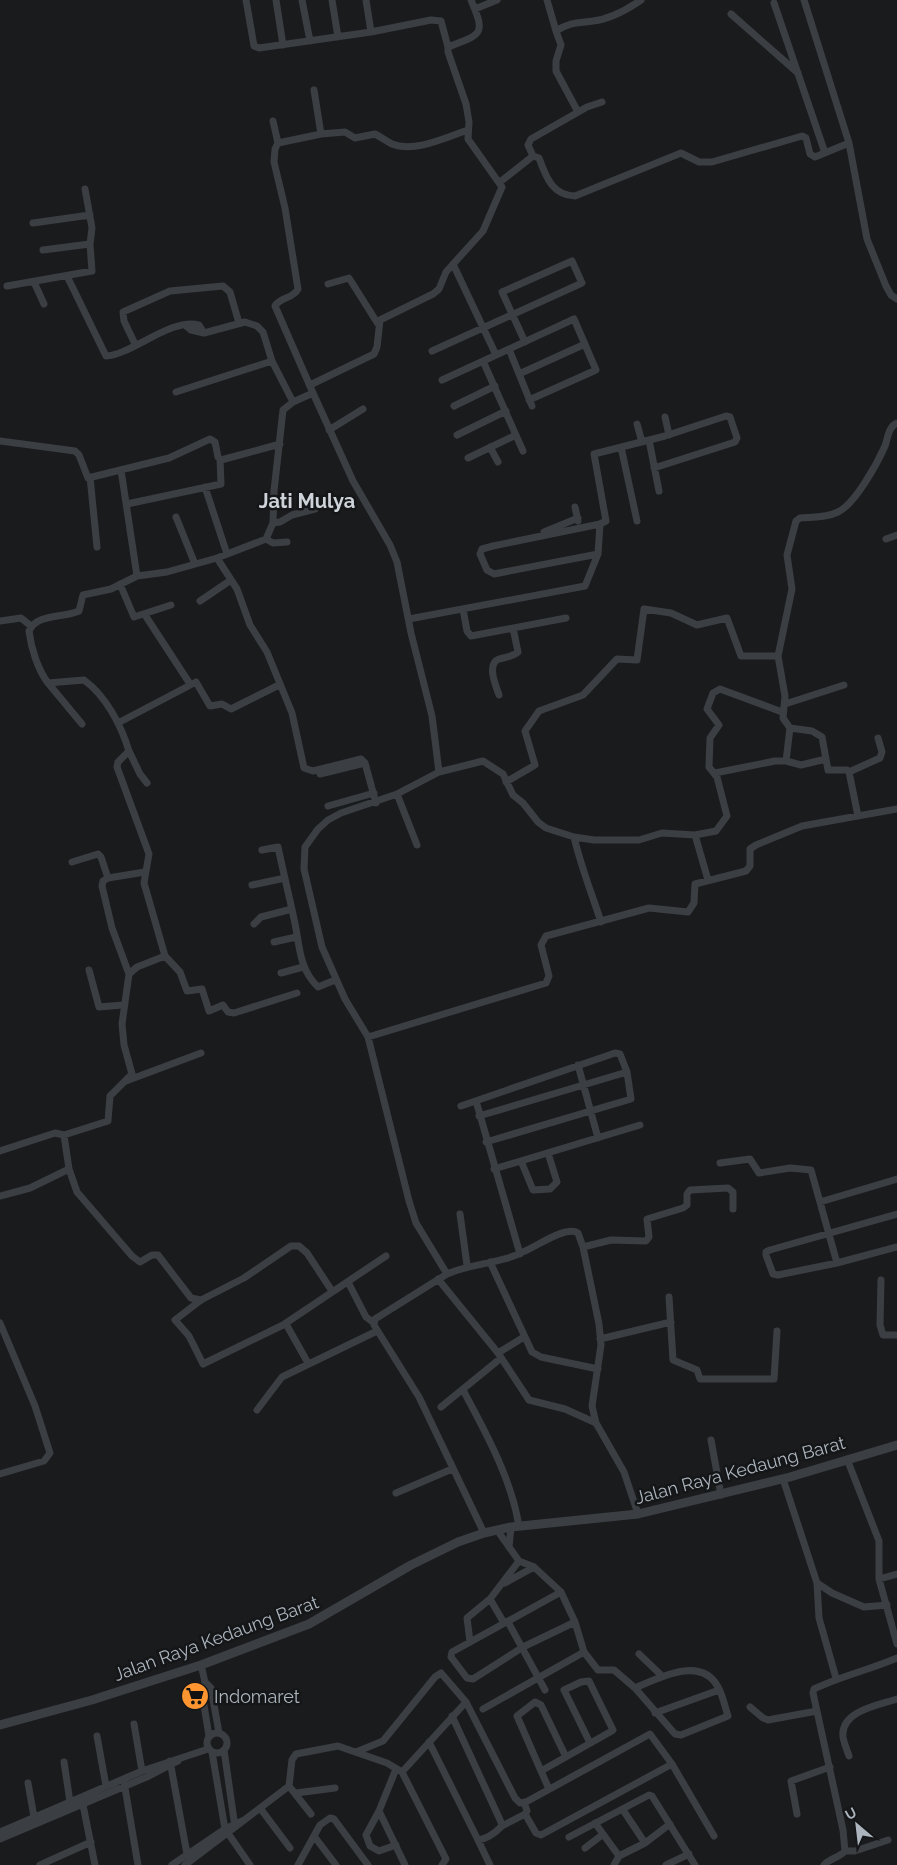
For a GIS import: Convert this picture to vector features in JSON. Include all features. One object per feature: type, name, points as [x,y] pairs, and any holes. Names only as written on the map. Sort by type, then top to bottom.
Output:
[{"type":"street","points":[[246,0],[254,46],[260,48],[371,32],[432,20],[441,21],[448,52],[466,104],[469,122],[467,136],[470,143],[500,182],[502,192],[483,231],[446,272],[435,292],[384,317],[378,324]]},
{"type":"street","points":[[276,0],[283,45]]},
{"type":"street","points":[[302,0],[310,41]]},
{"type":"street","points":[[332,0],[338,37]]},
{"type":"street","points":[[366,0],[371,32]]},
{"type":"street","points":[[448,47],[478,33],[480,26],[471,0]]},
{"type":"street","points":[[475,10],[496,0]]},
{"type":"street","points":[[547,0],[561,46],[556,61],[556,71],[578,112]]},
{"type":"street","points":[[556,31],[582,20],[593,21],[641,0]]},
{"type":"street","points":[[804,0],[849,143],[867,239],[886,286],[891,295],[897,299]]},
{"type":"street","points":[[774,3],[825,154]]},
{"type":"street","points":[[731,14],[798,74]]},
{"type":"street","points":[[314,90],[321,134]]},
{"type":"street","points":[[602,102],[578,112],[530,140],[528,145],[533,156],[540,158],[545,175],[551,185],[560,192],[576,196],[681,152],[701,163],[712,162],[802,136],[806,138],[812,156],[815,158],[849,143]]},
{"type":"street","points":[[273,121],[278,143]]},
{"type":"street","points":[[439,772],[432,716],[402,582],[390,545],[362,497],[329,430],[275,306],[278,302],[295,294],[298,289],[274,162],[274,149],[278,143],[321,134],[345,132],[355,138],[375,134],[393,144],[406,146],[434,142],[468,130]]},
{"type":"street","points":[[500,182],[533,156]]},
{"type":"street","points":[[7,286],[92,270],[90,244],[92,238],[85,189]]},
{"type":"street","points":[[33,223],[90,215]]},
{"type":"street","points":[[43,250],[90,244]]},
{"type":"street","points":[[432,351],[484,327],[513,314],[582,283],[572,261],[502,292],[513,314],[525,342]]},
{"type":"street","points":[[453,264],[496,355]]},
{"type":"street","points":[[68,276],[104,354],[109,356],[185,325],[199,325],[204,333],[240,323],[252,323],[263,332],[272,361],[293,402]]},
{"type":"street","points":[[310,385],[374,354],[377,347],[378,324],[350,278],[328,284]]},
{"type":"street","points":[[34,282],[44,304]]},
{"type":"street","points":[[135,344],[124,321],[123,312],[170,291],[223,286],[230,292],[240,323]]},
{"type":"street","points":[[442,380],[484,361],[496,355],[509,349],[525,342],[574,319],[596,370],[531,403],[509,349]]},
{"type":"street","points":[[519,374],[585,344]]},
{"type":"street","points":[[176,392],[272,361]]},
{"type":"street","points":[[484,361],[523,451]]},
{"type":"street","points":[[454,406],[495,386]]},
{"type":"street","points":[[82,724],[43,676],[34,653],[29,631],[32,626],[48,618],[79,611],[83,595],[112,589],[137,576],[167,572],[216,558],[266,539],[273,523],[274,491],[283,410],[293,402],[313,393]]},
{"type":"street","points":[[329,430],[363,409]]},
{"type":"street","points":[[457,435],[506,412]]},
{"type":"street","points":[[598,554],[494,574],[487,570],[480,551],[605,523],[606,517],[594,454],[669,435],[727,416],[730,417],[737,438],[732,443],[654,468]]},
{"type":"street","points":[[664,417],[669,435]]},
{"type":"street","points":[[878,738],[882,752],[880,758],[849,772],[847,770],[829,771],[821,736],[812,731],[790,728],[784,722],[782,712],[785,704],[778,656],[792,589],[787,555],[796,521],[800,518],[833,514],[842,510],[853,499],[870,473],[885,446],[891,427],[897,423]]},
{"type":"street","points":[[637,424],[646,441],[658,491]]},
{"type":"street","points":[[468,458],[516,435]]},
{"type":"street","points":[[0,441],[75,451],[79,453],[86,476],[90,477],[172,457],[210,440],[214,442],[220,459],[222,483],[127,504]]},
{"type":"street","points":[[220,459],[280,444]]},
{"type":"street","points":[[490,447],[498,462]]},
{"type":"street","points":[[621,447],[637,521]]},
{"type":"street","points":[[121,470],[137,576]]},
{"type":"street","points":[[90,477],[97,547]]},
{"type":"street","points":[[205,487],[227,554]]},
{"type":"street","points":[[575,507],[580,528]]},
{"type":"street","points":[[273,523],[280,522],[292,514],[315,509]]},
{"type":"street","points":[[176,517],[195,564]]},
{"type":"street","points":[[528,539],[578,518]]},
{"type":"street","points":[[409,619],[585,586],[598,554],[600,524]]},
{"type":"street","points":[[886,539],[897,535]]},
{"type":"street","points":[[266,539],[272,543],[288,542]]},
{"type":"street","points":[[216,558],[243,601],[250,625],[267,652],[279,686],[292,713],[304,768],[313,771],[359,759],[365,763],[376,803]]},
{"type":"street","points":[[200,601],[231,580]]},
{"type":"street","points":[[120,584],[133,616],[171,605]]},
{"type":"street","points":[[463,609],[467,632],[471,636],[566,618]]},
{"type":"street","points":[[506,782],[535,765],[525,732],[539,711],[582,695],[617,659],[637,660],[644,609],[671,614],[697,625],[727,618],[740,655],[778,656]]},
{"type":"street","points":[[145,614],[158,637],[176,659],[190,684]]},
{"type":"street","points":[[0,621],[21,618],[32,626]]},
{"type":"street","points":[[499,695],[493,675],[493,665],[497,660],[518,652],[513,628]]},
{"type":"street","points":[[48,683],[84,680],[112,711],[140,774],[147,783]]},
{"type":"street","points":[[118,723],[190,684],[198,682],[210,706],[222,704],[231,709],[279,686]]},
{"type":"street","points":[[785,704],[844,685]]},
{"type":"street","points":[[447,1274],[416,1223],[368,1037],[335,980],[322,947],[304,869],[305,847],[309,839],[328,820],[341,813],[376,803],[439,772],[483,761],[503,774],[513,795],[546,828],[574,838],[639,840],[662,833],[695,835],[716,830],[727,816],[715,773],[709,767],[710,738],[719,724],[709,713],[707,706],[715,690],[720,689],[782,712]]},
{"type":"street","points":[[786,761],[790,728]]},
{"type":"street","points":[[129,751],[118,762],[117,767],[149,854],[144,883],[165,956],[180,972],[187,991],[202,989],[208,1010],[222,1005],[229,1012],[234,1013],[297,993]]},
{"type":"street","points":[[715,773],[775,761],[786,761],[801,765],[826,759]]},
{"type":"street","points":[[320,774],[365,763]]},
{"type":"street","points":[[849,772],[858,816]]},
{"type":"street","points":[[328,806],[374,793]]},
{"type":"street","points":[[397,794],[417,845]]},
{"type":"street","points":[[368,1037],[544,984],[549,978],[541,945],[544,938],[654,907],[680,913],[690,911],[694,903],[694,885],[746,871],[750,866],[750,849],[756,845],[802,826],[897,809]]},
{"type":"street","points":[[695,835],[708,880]]},
{"type":"street","points":[[574,838],[581,868],[590,885],[601,922]]},
{"type":"street","points":[[262,850],[278,846],[292,909],[296,937],[304,967],[318,986],[335,980]]},
{"type":"street","points":[[72,862],[99,854],[108,878]]},
{"type":"street","points":[[0,1151],[55,1133],[64,1135],[108,1121],[110,1096],[126,1081],[132,1071],[124,1045],[123,1006],[128,974],[102,883],[108,878],[145,872]]},
{"type":"street","points":[[252,885],[284,878]]},
{"type":"street","points":[[254,924],[261,917],[292,909]]},
{"type":"street","points":[[274,942],[296,937]]},
{"type":"street","points":[[128,974],[165,956]]},
{"type":"street","points":[[281,973],[304,967]]},
{"type":"street","points":[[88,970],[99,1007],[123,1006]]},
{"type":"street","points":[[461,1106],[617,1052],[623,1058],[631,1099],[486,1142]]},
{"type":"street","points":[[126,1081],[202,1053]]},
{"type":"street","points":[[578,1065],[598,1138]]},
{"type":"street","points":[[479,1116],[627,1072]]},
{"type":"street","points":[[476,1100],[486,1142],[520,1254]]},
{"type":"street","points":[[494,1169],[640,1125]]},
{"type":"street","points":[[64,1135],[69,1169],[77,1192],[132,1256],[140,1262],[153,1254],[158,1255],[191,1298],[201,1300]]},
{"type":"street","points":[[521,1161],[533,1190],[550,1189],[557,1182],[548,1153]]},
{"type":"street","points":[[720,1163],[750,1160],[759,1173],[790,1168],[811,1170],[837,1263]]},
{"type":"street","points":[[0,1196],[30,1188],[69,1169]]},
{"type":"street","points":[[820,1202],[897,1179]]},
{"type":"street","points":[[583,1247],[611,1240],[646,1241],[649,1237],[646,1219],[683,1208],[686,1205],[687,1194],[690,1190],[728,1188],[733,1192],[733,1209]]},
{"type":"street","points":[[460,1214],[468,1265]]},
{"type":"street","points":[[897,1214],[770,1250],[766,1255],[776,1275],[837,1263],[897,1247]]},
{"type":"street","points":[[374,1323],[375,1319],[447,1274],[468,1265],[490,1262],[520,1254],[566,1231],[578,1233],[583,1247],[600,1339],[598,1369],[594,1384],[592,1406],[596,1423],[624,1472],[638,1514]]},
{"type":"street","points":[[332,1290],[307,1253],[299,1246],[291,1246],[244,1278],[201,1300],[175,1320],[189,1336],[204,1364],[286,1324],[332,1290],[348,1282],[386,1256]]},
{"type":"street","points":[[490,1262],[532,1352],[541,1357],[598,1369]]},
{"type":"street","points":[[438,1279],[499,1355],[528,1400],[565,1409],[596,1423]]},
{"type":"street","points":[[881,1280],[880,1326],[883,1334],[897,1335]]},
{"type":"street","points":[[348,1282],[366,1316],[374,1323],[377,1332],[419,1397],[484,1533]]},
{"type":"street","points":[[670,1297],[673,1360],[697,1370],[700,1379],[774,1379],[777,1331]]},
{"type":"street","points":[[600,1339],[671,1322]]},
{"type":"street","points":[[0,1323],[35,1406],[50,1452],[44,1461],[0,1474]]},
{"type":"street","points":[[286,1324],[308,1363]]},
{"type":"street","points":[[257,1410],[282,1376],[377,1332]]},
{"type":"street","points":[[441,1406],[463,1390],[499,1355],[524,1337]]},
{"type":"street","points":[[463,1390],[490,1444],[513,1498],[515,1527],[509,1547]]},
{"type":"street","points":[[711,1440],[721,1495]]},
{"type":"street","name":"Jalan Raya Kedaung Barat","points":[[0,1725],[92,1700],[201,1665],[309,1624],[411,1565],[458,1542],[484,1533],[515,1527],[638,1514],[783,1479],[897,1445]]},
{"type":"street","points":[[847,1459],[879,1541],[879,1579],[897,1644]]},
{"type":"street","points":[[396,1493],[452,1469]]},
{"type":"street","points":[[783,1479],[818,1583],[819,1618],[836,1678]]},
{"type":"street","points":[[496,1530],[519,1561],[534,1567],[561,1592],[575,1622],[584,1652],[598,1670],[614,1670],[635,1688],[655,1714],[675,1734],[681,1735],[728,1716],[717,1686],[702,1672],[689,1669],[662,1676],[635,1688]]},
{"type":"street","points":[[470,1642],[467,1618],[490,1599],[519,1561]]},
{"type":"street","points":[[502,1585],[534,1567]]},
{"type":"street","points":[[879,1579],[897,1574]]},
{"type":"street","points":[[818,1583],[832,1593],[864,1607],[887,1605]]},
{"type":"street","points":[[561,1592],[470,1642],[451,1655],[470,1679],[523,1647],[575,1622]]},
{"type":"street","points":[[490,1599],[523,1647],[545,1690]]},
{"type":"street","points":[[483,1709],[584,1652]]},
{"type":"street","points":[[639,1654],[662,1676]]},
{"type":"street","points":[[824,1865],[827,1861],[841,1856],[845,1851],[843,1830],[817,1712],[814,1689],[836,1678],[897,1658]]},
{"type":"street","points":[[201,1665],[205,1682],[202,1693],[209,1736],[206,1742],[210,1751],[222,1812],[227,1831],[250,1865]]},
{"type":"street","points":[[351,1750],[383,1741],[434,1676],[441,1673],[466,1702],[515,1798],[520,1803],[650,1734],[672,1764],[714,1836]]},
{"type":"street","points":[[541,1771],[613,1730],[589,1681],[581,1682],[564,1690],[564,1693],[590,1743]]},
{"type":"street","points":[[205,1682],[211,1688],[219,1733],[227,1740],[224,1750],[235,1826]]},
{"type":"street","points":[[655,1714],[719,1690]]},
{"type":"street","points":[[849,1756],[843,1736],[844,1725],[855,1713],[897,1699]]},
{"type":"street","points":[[396,1845],[379,1851],[370,1846],[366,1835],[399,1770],[429,1742],[466,1702]]},
{"type":"street","points":[[549,1789],[517,1716],[535,1702],[541,1706],[566,1757]]},
{"type":"street","points":[[750,1706],[768,1720],[817,1712]]},
{"type":"street","points":[[452,1716],[502,1826]]},
{"type":"street","points":[[134,1724],[142,1771]]},
{"type":"street","points":[[209,1736],[219,1733]]},
{"type":"street","points":[[98,1736],[106,1786]]},
{"type":"street","points":[[429,1742],[490,1865]]},
{"type":"street","points":[[172,1865],[235,1826],[289,1786],[292,1760],[296,1754],[338,1746],[399,1770],[446,1859],[442,1865]]},
{"type":"street","points":[[1,1834],[180,1759],[210,1751],[216,1754],[224,1750]]},
{"type":"street","points":[[64,1762],[70,1802]]},
{"type":"street","points":[[1,1834],[34,1817],[70,1802],[82,1800],[106,1786],[124,1783],[142,1771],[171,1763]]},
{"type":"street","points":[[171,1763],[187,1854]]},
{"type":"street","points":[[524,1802],[525,1814],[536,1833],[542,1835],[672,1764]]},
{"type":"street","points":[[797,1814],[791,1781],[830,1767]]},
{"type":"street","points":[[28,1782],[34,1817]]},
{"type":"street","points":[[124,1783],[138,1865]]},
{"type":"street","points":[[289,1786],[311,1814]]},
{"type":"street","points":[[296,1793],[335,1788]]},
{"type":"street","points":[[570,1837],[649,1795],[670,1824],[695,1865]]},
{"type":"street","points":[[82,1800],[95,1865]]},
{"type":"street","points":[[260,1808],[290,1848]]},
{"type":"street","points":[[222,1812],[232,1810]]},
{"type":"street","points":[[623,1810],[645,1842]]},
{"type":"street","points":[[379,1811],[405,1865]]},
{"type":"street","points":[[478,1840],[485,1838],[502,1826],[525,1814]]},
{"type":"street","points":[[298,1865],[320,1825],[330,1818],[334,1819],[368,1865]]},
{"type":"street","points":[[595,1823],[619,1856]]},
{"type":"street","points":[[614,1865],[619,1856],[645,1842],[670,1824]]},
{"type":"street","points":[[186,1865],[227,1831]]},
{"type":"street","points":[[585,1848],[602,1835]]},
{"type":"street","points":[[314,1836],[336,1865]]},
{"type":"street","points":[[845,1851],[855,1851],[888,1840]]},
{"type":"street","points":[[40,1865],[55,1862],[91,1842]]},
{"type":"street","points":[[666,1865],[689,1854]]},
{"type":"place","name":"Indomaret","points":[[195,1696]]},
{"type":"district","name":"Jati Mulya","points":[[307,501]]}]
